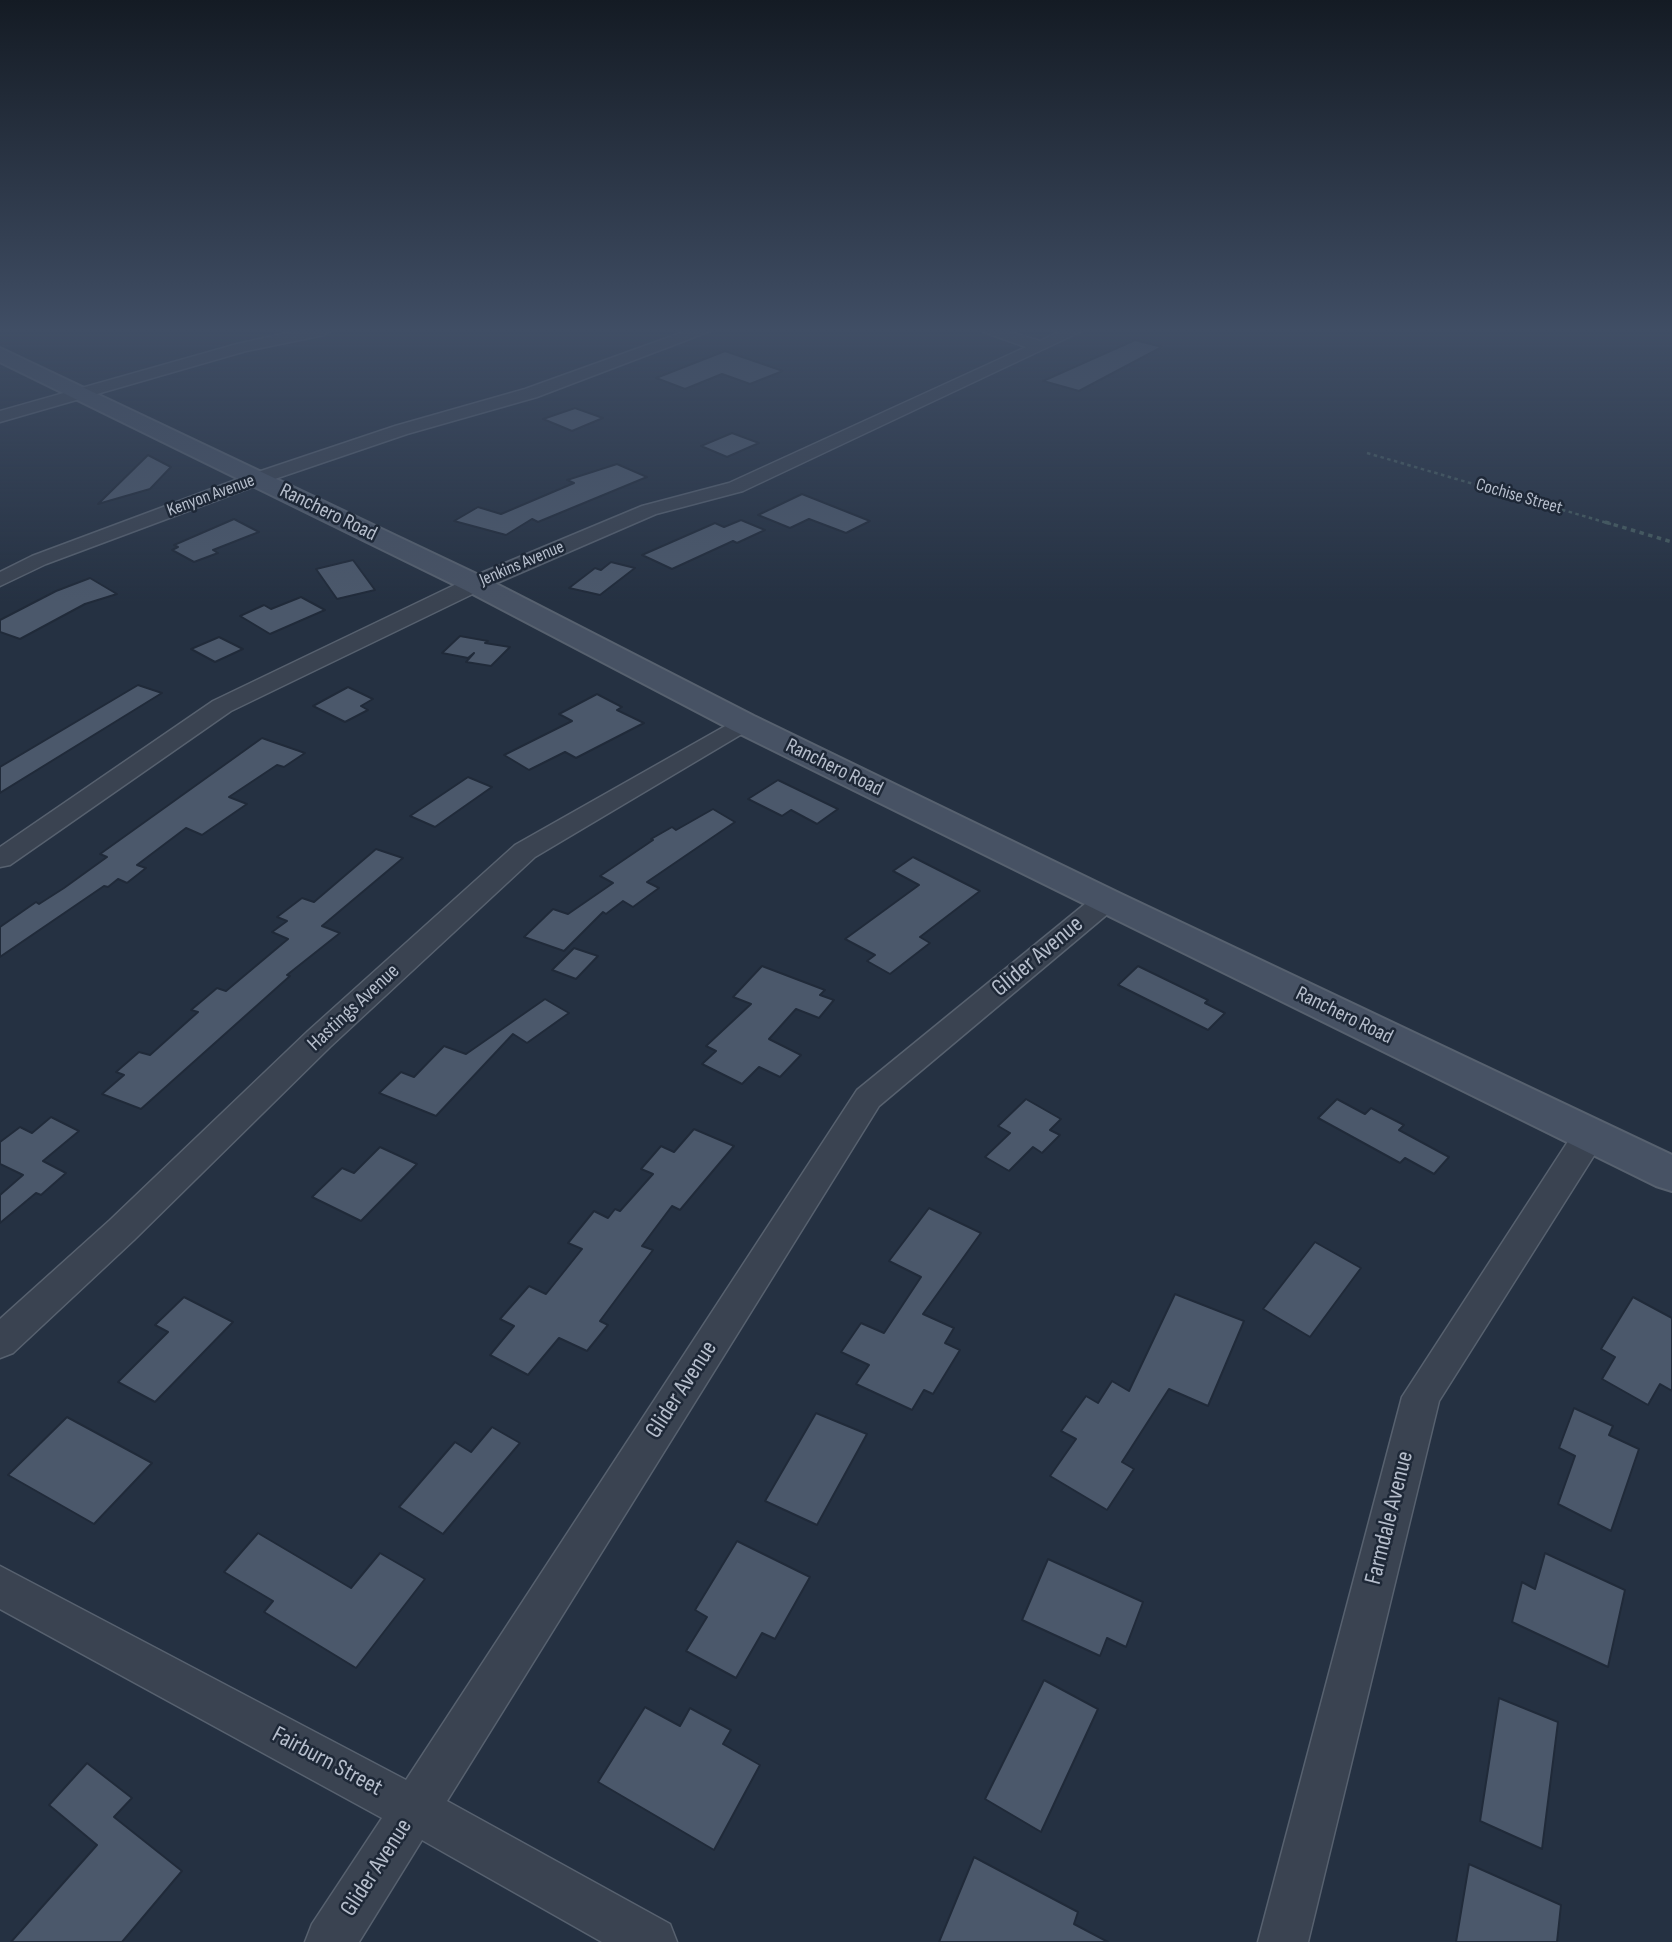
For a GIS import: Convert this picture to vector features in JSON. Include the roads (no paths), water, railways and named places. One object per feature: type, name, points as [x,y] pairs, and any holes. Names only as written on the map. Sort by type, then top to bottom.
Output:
[{"type":"main road","name":"Ranchero Road","points":[[137,421],[475,584],[743,723],[1672,1174]]},
{"type":"street","name":"Kenyon Avenue","points":[[0,580],[39,560],[256,479],[434,421]]},
{"type":"street","name":"Jenkins Avenue","points":[[0,859],[222,706],[475,584],[649,510],[736,486],[878,421]]},
{"type":"street","name":"Hastings Avenue","points":[[0,1342],[122,1230],[319,1039],[526,851],[743,723]]},
{"type":"street","name":"Glider Avenue","points":[[330,1942],[868,1098],[1106,901]]},
{"type":"street","name":"Farmdale Avenue","points":[[1283,1942],[1421,1396],[1590,1135]]},
{"type":"street","name":"Fairburn Street","points":[[0,1586],[415,1810],[652,1942]]}]
